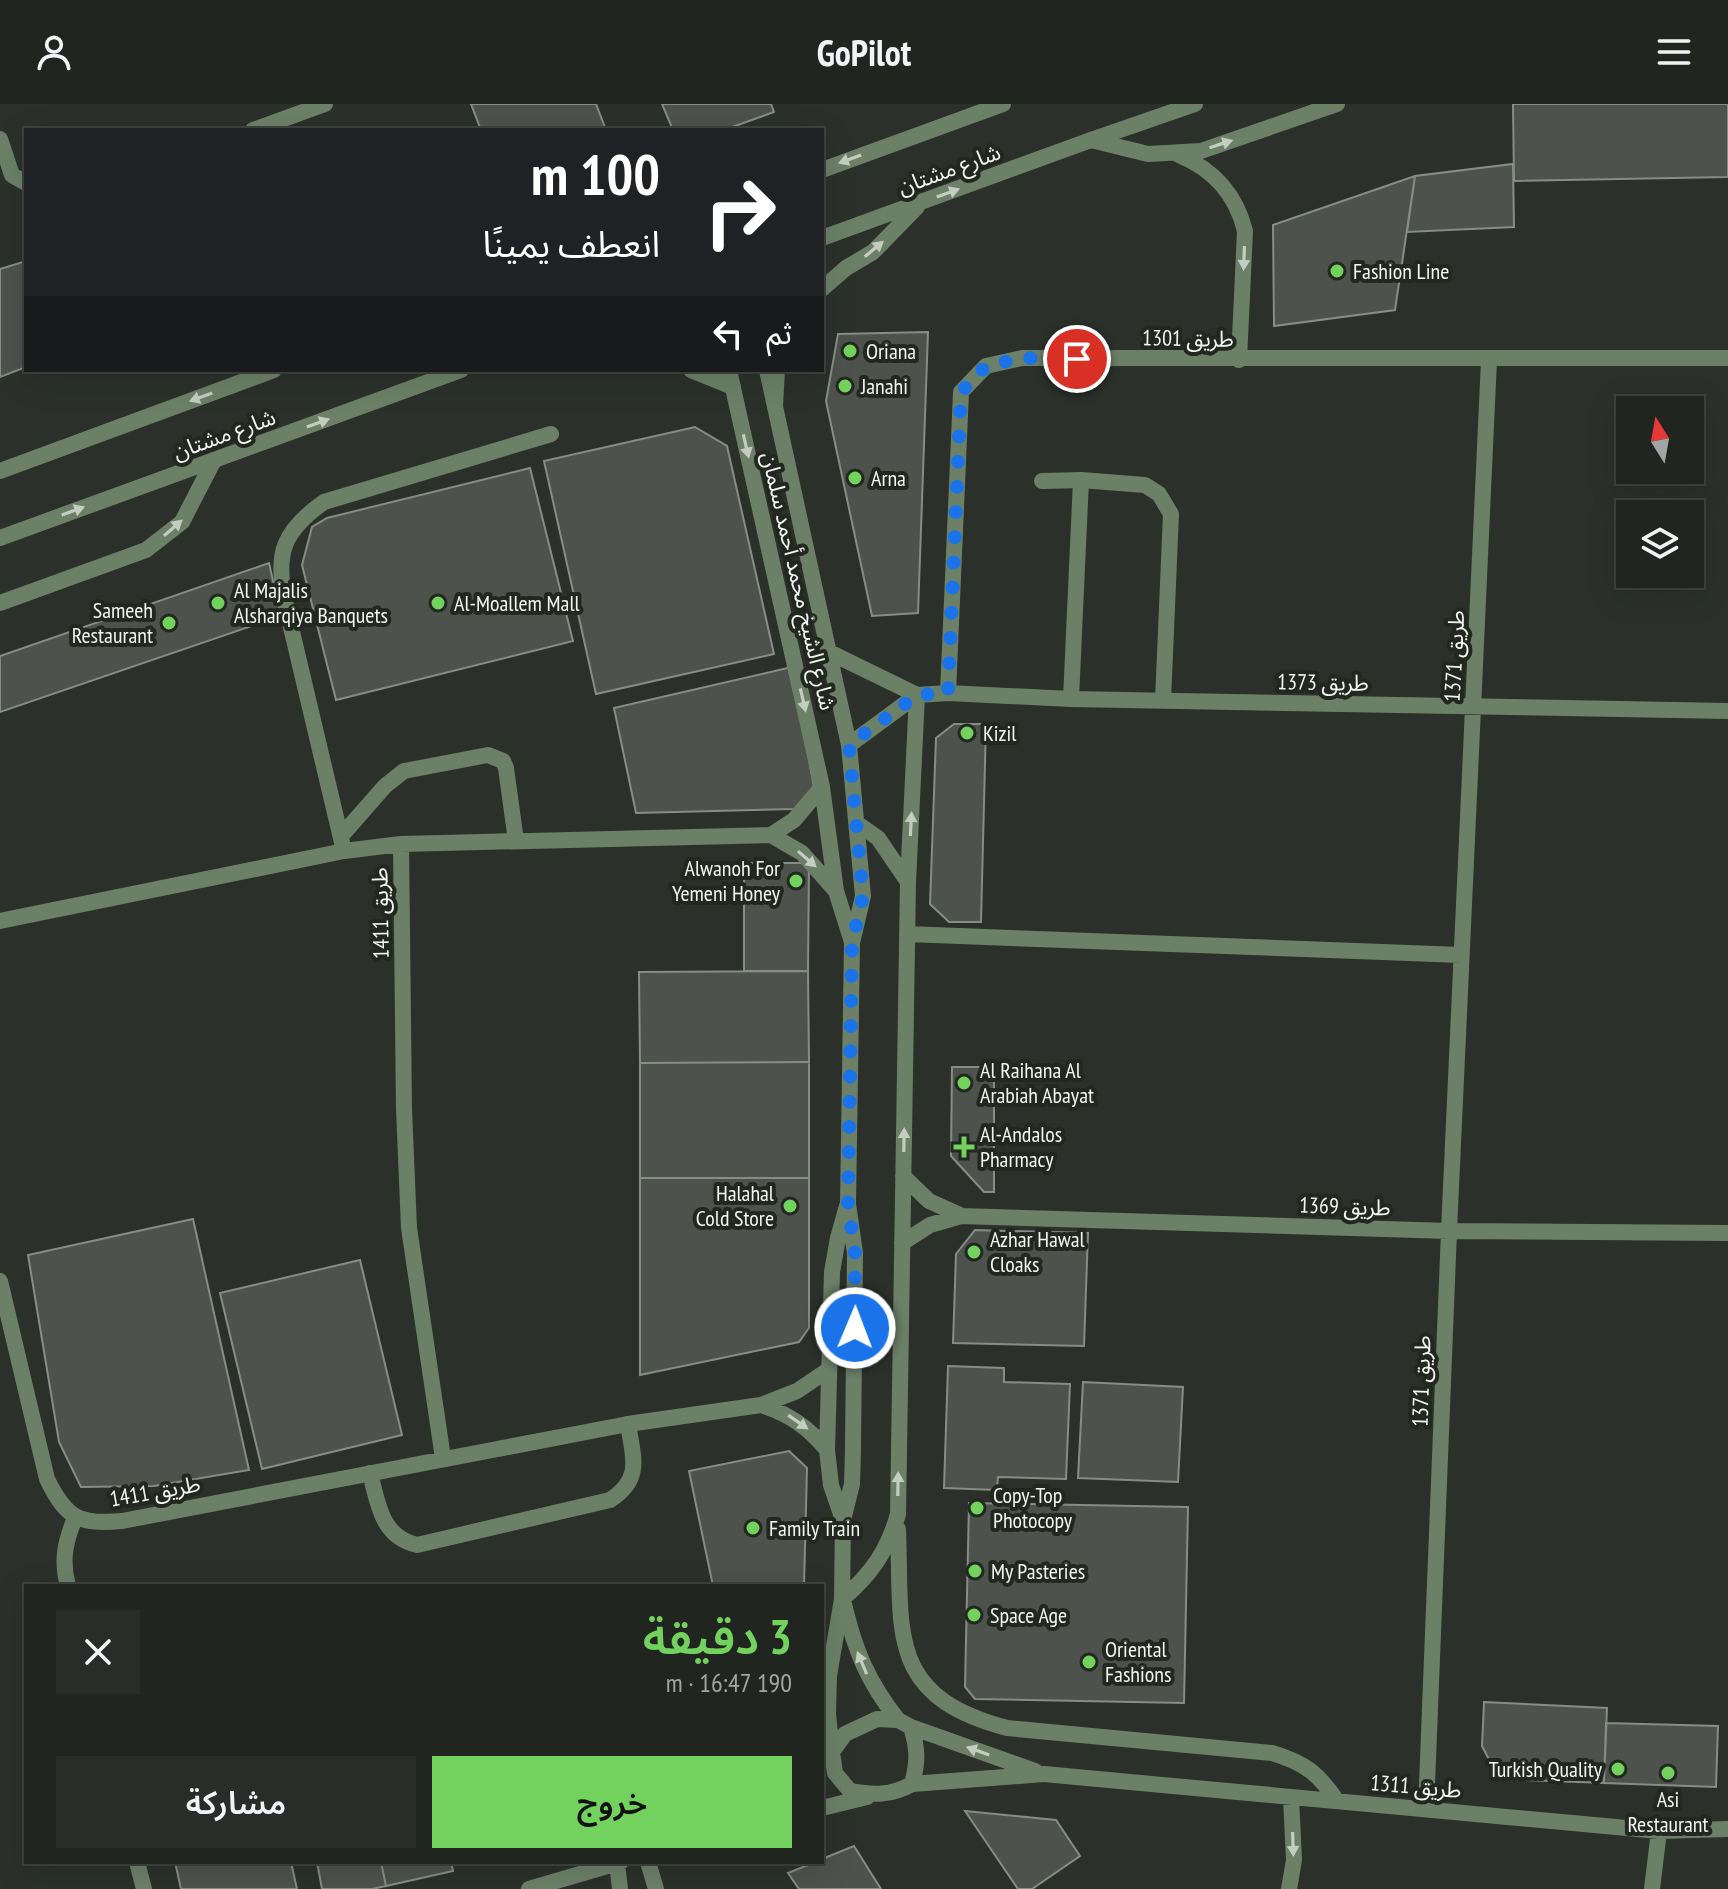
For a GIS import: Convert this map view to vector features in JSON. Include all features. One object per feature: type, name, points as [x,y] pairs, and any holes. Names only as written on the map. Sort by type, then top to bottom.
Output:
[{"type":"street","points":[[259,128],[325,104]]},
{"type":"street","name":"شارع مشتان","points":[[824,169],[1003,104]]},
{"type":"street","name":"شارع مشتان","points":[[824,237],[1195,104]]},
{"type":"street","points":[[1091,140],[1148,154],[1178,154],[1223,144],[1337,104]]},
{"type":"street","points":[[0,139],[12,175],[24,182]]},
{"type":"street","points":[[1178,154],[1198,163],[1216,177],[1241,213],[1245,231],[1239,360]]},
{"type":"street","points":[[824,287],[846,268],[873,252],[921,203]]},
{"type":"street","name":"طريق 1301","points":[[948,693],[961,392],[986,366],[1022,358],[1728,358]]},
{"type":"street","name":"طريق 1371","points":[[1426,1809],[1489,360]]},
{"type":"street","name":"شارع مشتان","points":[[0,471],[269,372]]},
{"type":"street","name":"شارع مشتان","points":[[0,538],[456,372]]},
{"type":"street","points":[[696,372],[733,387]]},
{"type":"street","name":"شارع الشيخ محمد أحمد سلمان","points":[[729,372],[822,787],[836,891],[852,943]]},
{"type":"street","name":"شارع الشيخ محمد أحمد سلمان","points":[[767,372],[849,745],[863,896],[852,943],[848,1204],[855,1253],[852,1484],[843,1520],[842,1599],[829,1676],[827,1755]]},
{"type":"street","points":[[775,406],[777,372]]},
{"type":"street","points":[[343,843],[279,573],[285,544],[301,519],[324,502],[551,434]]},
{"type":"street","points":[[0,603],[146,550],[182,522],[214,460]]},
{"type":"street","points":[[1071,699],[1081,480]]},
{"type":"street","points":[[1042,481],[1081,480],[1145,485],[1159,494],[1171,514],[1163,700]]},
{"type":"street","points":[[829,652],[917,695]]},
{"type":"street","name":"طريق 1373","points":[[917,695],[948,693],[1071,699],[1728,711]]},
{"type":"street","points":[[849,745],[917,695]]},
{"type":"street","points":[[917,695],[908,882],[898,1514],[902,1623],[906,1650],[917,1675],[934,1695],[983,1721],[1007,1728],[1272,1753],[1299,1761],[1321,1778],[1337,1801]]},
{"type":"street","points":[[343,843],[385,786],[404,771],[488,755],[503,761],[506,768],[516,841]]},
{"type":"street","points":[[822,787],[794,820],[771,835],[802,853],[836,891]]},
{"type":"street","points":[[858,824],[878,838],[908,882]]},
{"type":"street","name":"طريق 1411","points":[[0,921],[343,843],[771,835]]},
{"type":"street","name":"طريق 1411","points":[[401,844],[404,1109],[409,1228],[443,1458]]},
{"type":"street","points":[[907,934],[1461,955]]},
{"type":"street","name":"طريق 1369","points":[[903,1176],[929,1201],[961,1216]]},
{"type":"street","name":"شارع الشيخ محمد أحمد سلمان","points":[[843,1520],[831,1485],[827,1450],[828,1370],[832,1272],[848,1204]]},
{"type":"street","name":"طريق 1369","points":[[902,1243],[930,1225],[961,1216],[1449,1231],[1728,1233]]},
{"type":"street","points":[[0,1281],[47,1479],[58,1502],[75,1518],[64,1555],[68,1584]]},
{"type":"street","name":"طريق 1411","points":[[75,1518],[97,1523],[122,1521],[628,1424],[761,1405],[797,1391],[828,1370]]},
{"type":"street","points":[[761,1405],[798,1421],[827,1450]]},
{"type":"street","points":[[828,1406],[845,1406],[853,1414]]},
{"type":"street","points":[[370,1473],[381,1513],[390,1529],[400,1541],[417,1545],[610,1500],[625,1490],[635,1471],[628,1424]]},
{"type":"street","points":[[842,1599],[879,1562],[891,1539],[898,1514]]},
{"type":"street","name":"شارع الشيخ محمد أحمد سلمان","points":[[842,1599],[862,1665],[877,1694],[904,1724]]},
{"type":"street","points":[[824,1807],[897,1792],[912,1784],[918,1763],[917,1746],[904,1724],[877,1719],[860,1725],[845,1734],[827,1755],[835,1773],[850,1791],[873,1795]]},
{"type":"street","name":"طريق 1311","points":[[904,1724],[1044,1774]]},
{"type":"street","name":"طريق 1311","points":[[912,1784],[1044,1774],[1659,1831],[1728,1829]]},
{"type":"street","points":[[1289,1889],[1294,1860],[1291,1798]]},
{"type":"street","points":[[1652,1889],[1659,1831]]},
{"type":"street","points":[[138,1864],[144,1889]]},
{"type":"street","points":[[529,1889],[612,1864]]},
{"type":"street","points":[[619,1864],[620,1889]]},
{"type":"street","points":[[649,1864],[656,1889]]},
{"type":"building","points":[[471,104],[596,104],[605,128],[480,128]]},
{"type":"building","points":[[662,104],[771,104],[774,112],[730,128],[672,128]]},
{"type":"building","points":[[1513,104],[1728,104],[1728,177],[1514,181]]},
{"type":"building","points":[[1513,164],[1514,227],[1407,232],[1415,176]]},
{"type":"building","name":"Fashion Line","points":[[1415,176],[1395,310],[1274,326],[1273,225]]},
{"type":"building","points":[[24,262],[24,368],[0,377],[0,269]]},
{"type":"building","points":[[928,332],[918,613],[872,616],[826,401],[838,334]]},
{"type":"building","points":[[695,427],[727,446],[774,654],[596,694],[544,461]]},
{"type":"building","name":"Al-Moallem Mall","points":[[530,468],[573,641],[336,700],[302,565],[312,527],[327,518]]},
{"type":"building","points":[[269,563],[281,616],[0,712],[0,656]]},
{"type":"building","points":[[792,667],[814,787],[795,809],[636,813],[614,708]]},
{"type":"building","points":[[954,724],[986,724],[981,922],[949,922],[930,904],[936,738]]},
{"type":"building","points":[[744,863],[809,863],[808,971],[744,971]]},
{"type":"building","points":[[808,971],[809,1062],[640,1063],[639,972]]},
{"type":"building","points":[[809,1062],[809,1178],[640,1178],[640,1063]]},
{"type":"building","points":[[952,1067],[994,1067],[994,1192],[984,1192],[951,1156]]},
{"type":"building","points":[[640,1178],[809,1178],[809,1328],[799,1342],[640,1375]]},
{"type":"building","points":[[193,1219],[249,1470],[154,1486],[81,1487],[59,1442],[28,1255]]},
{"type":"building","points":[[975,1230],[1088,1233],[1084,1346],[953,1343],[956,1254]]},
{"type":"building","points":[[360,1260],[402,1435],[262,1469],[220,1293]]},
{"type":"building","points":[[948,1366],[1004,1368],[1004,1382],[1070,1384],[1066,1479],[998,1477],[997,1490],[944,1488]]},
{"type":"building","points":[[1083,1382],[1183,1387],[1178,1482],[1078,1478]]},
{"type":"building","name":"Family Train","points":[[789,1451],[807,1468],[804,1584],[713,1584],[689,1471]]},
{"type":"building","points":[[969,1503],[1188,1507],[1184,1703],[975,1699],[965,1687]]},
{"type":"building","points":[[1484,1702],[1607,1708],[1604,1783],[1499,1779],[1482,1746]]},
{"type":"building","points":[[1606,1723],[1718,1726],[1716,1787],[1604,1783]]},
{"type":"building","points":[[965,1811],[1056,1820],[1080,1856],[1032,1889],[1018,1889]]},
{"type":"building","points":[[854,1846],[881,1889],[799,1889],[788,1873],[810,1864],[824,1864],[824,1858]]},
{"type":"building","points":[[175,1864],[291,1864],[297,1889],[181,1889]]},
{"type":"building","points":[[317,1864],[381,1864],[386,1886],[322,1889]]},
{"type":"building","points":[[381,1864],[451,1864],[453,1871],[386,1886]]},
{"type":"place","name":"Fashion Line","points":[[1337,271]]},
{"type":"place","name":"Oriana","points":[[850,351]]},
{"type":"place","name":"Janahi","points":[[845,386]]},
{"type":"place","name":"Arna","points":[[855,478]]},
{"type":"place","name":"Al Majalis Alsharqiya Banquets","points":[[218,603]]},
{"type":"place","name":"Al-Moallem Mall","points":[[438,603]]},
{"type":"place","name":"Sameeh Restaurant","points":[[169,623]]},
{"type":"place","name":"Kizil","points":[[967,733]]},
{"type":"place","name":"Alwanoh For Yemeni Honey","points":[[796,881]]},
{"type":"place","name":"Al Raihana Al Arabiah Abayat","points":[[964,1083]]},
{"type":"place","name":"Al-Andalos Pharmacy","points":[[964,1147]]},
{"type":"place","name":"Halahal Cold Store","points":[[790,1206]]},
{"type":"place","name":"Azhar Hawal Cloaks","points":[[974,1252]]},
{"type":"place","name":"Copy-Top Photocopy","points":[[977,1508]]},
{"type":"place","name":"Family Train","points":[[753,1528]]},
{"type":"place","name":"My Pasteries","points":[[975,1571]]},
{"type":"place","name":"Space Age","points":[[974,1615]]},
{"type":"place","name":"Oriental Fashions","points":[[1089,1662]]},
{"type":"place","name":"Turkish Quality","points":[[1618,1769]]},
{"type":"place","name":"Asi Restaurant","points":[[1668,1773]]},
{"type":"route","points":[[855,1328],[855,1253],[848,1204],[852,943],[863,896],[849,745],[917,695],[948,693],[961,392],[986,366],[1022,358],[1077,359]]}]
